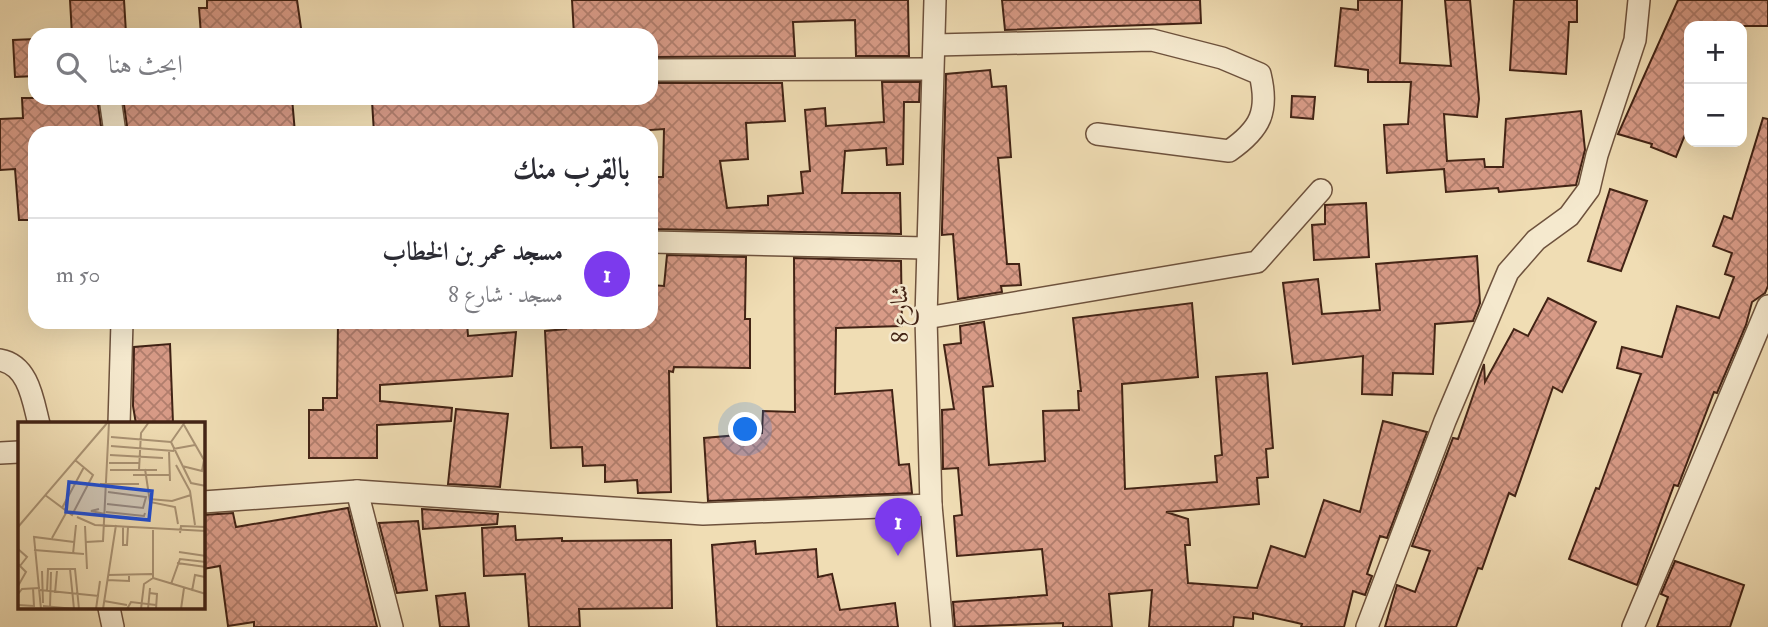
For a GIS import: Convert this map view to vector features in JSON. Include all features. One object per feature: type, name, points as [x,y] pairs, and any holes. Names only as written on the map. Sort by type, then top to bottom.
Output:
[{"type":"street","name":"شارع 8","points":[[935,0],[926,318],[931,505],[942,627]]},
{"type":"street","points":[[1367,627],[1445,421],[1508,272],[1536,240],[1569,216],[1589,189],[1597,155],[1635,40],[1639,0]]},
{"type":"street","points":[[935,45],[1152,40],[1222,58],[1260,74],[1266,99],[1262,117],[1243,141],[1228,151],[1097,134]]},
{"type":"street","points":[[658,70],[931,69]]},
{"type":"street","points":[[111,105],[114,126]]},
{"type":"street","points":[[926,318],[1257,262],[1321,190]]},
{"type":"street","points":[[658,242],[926,248]]},
{"type":"street","points":[[1633,627],[1768,306]]},
{"type":"street","points":[[119,422],[122,329]]},
{"type":"street","points":[[0,360],[7,362],[28,381],[38,422]]},
{"type":"street","points":[[0,453],[18,452]]},
{"type":"street","points":[[205,502],[357,491],[703,514],[931,505]]},
{"type":"street","points":[[357,491],[392,627]]},
{"type":"building","points":[[70,0],[124,0],[126,28],[72,28]]},
{"type":"building","points":[[207,0],[297,0],[301,28],[200,28],[199,8],[207,8]]},
{"type":"building","points":[[572,0],[908,0],[909,56],[856,56],[855,20],[793,22],[795,56],[658,57],[658,28],[574,28]]},
{"type":"building","points":[[1002,0],[1200,0],[1201,23],[1005,30]]},
{"type":"building","points":[[1358,0],[1402,0],[1400,63],[1451,66],[1445,0],[1470,0],[1479,99],[1477,117],[1444,114],[1447,161],[1484,159],[1485,167],[1503,167],[1506,119],[1581,111],[1585,150],[1576,185],[1499,192],[1498,188],[1446,192],[1444,169],[1387,173],[1384,125],[1408,124],[1411,82],[1368,82],[1368,70],[1335,66],[1341,8],[1358,10]]},
{"type":"building","points":[[1514,0],[1577,0],[1577,22],[1569,22],[1566,74],[1510,70]]},
{"type":"building","points":[[1678,0],[1768,0],[1768,26],[1747,26],[1747,21],[1684,21],[1684,137],[1676,157],[1651,147],[1652,144],[1618,134]]},
{"type":"building","points":[[28,39],[28,76],[15,77],[13,40]]},
{"type":"building","points":[[990,70],[992,87],[1006,86],[1011,157],[998,158],[1007,264],[1019,264],[1021,285],[1001,286],[1002,292],[958,299],[953,234],[942,235],[946,74]]},
{"type":"building","points":[[882,82],[920,82],[919,102],[904,102],[903,164],[887,165],[886,148],[845,151],[842,193],[900,193],[901,234],[658,229],[658,177],[663,177],[664,129],[658,129],[658,126],[374,126],[372,105],[658,105],[658,83],[782,83],[785,121],[746,123],[748,159],[720,161],[727,208],[768,205],[768,196],[803,193],[801,172],[810,171],[805,110],[825,108],[826,126],[884,122]]},
{"type":"building","points":[[1292,96],[1315,97],[1313,119],[1291,117]]},
{"type":"building","points":[[22,98],[28,98],[28,105],[98,105],[101,126],[28,126],[28,220],[19,220],[15,169],[0,170],[0,119],[23,118]]},
{"type":"building","points":[[124,105],[293,105],[294,126],[127,126]]},
{"type":"building","points":[[1763,118],[1768,119],[1768,286],[1765,293],[1752,302],[1746,325],[1717,393],[1714,392],[1678,486],[1674,485],[1637,585],[1569,559],[1596,488],[1599,489],[1641,374],[1617,368],[1622,347],[1662,357],[1677,306],[1719,318],[1734,277],[1725,274],[1732,253],[1713,246],[1724,216],[1732,219]]},
{"type":"building","points":[[1610,189],[1647,201],[1621,271],[1588,261]]},
{"type":"building","points":[[1366,203],[1369,257],[1314,260],[1312,225],[1325,224],[1325,205]]},
{"type":"building","points":[[667,255],[746,257],[745,319],[750,319],[750,368],[674,367],[673,372],[669,371],[671,492],[638,493],[637,480],[605,482],[605,465],[583,466],[582,447],[551,448],[545,331],[658,329],[658,286],[664,286]]},
{"type":"building","points":[[1477,256],[1480,303],[1473,321],[1435,324],[1433,374],[1393,373],[1392,395],[1362,394],[1363,356],[1293,364],[1283,283],[1318,279],[1322,314],[1380,310],[1376,264]]},
{"type":"building","points":[[794,258],[901,261],[902,326],[836,328],[835,394],[892,390],[899,465],[909,464],[912,493],[708,501],[704,438],[762,433],[763,411],[795,412]]},
{"type":"building","points":[[1548,298],[1596,322],[1562,392],[1553,387],[1515,496],[1509,493],[1482,569],[1478,568],[1456,627],[1385,627],[1397,585],[1415,592],[1430,551],[1412,546],[1453,438],[1458,439],[1484,364],[1485,382],[1514,329],[1528,336]]},
{"type":"building","points":[[1192,303],[1198,377],[1122,384],[1125,489],[1217,482],[1215,456],[1222,455],[1216,377],[1267,373],[1273,448],[1266,449],[1268,477],[1257,478],[1259,504],[1166,512],[1188,519],[1190,545],[1185,545],[1188,583],[1257,588],[1271,546],[1305,557],[1324,500],[1360,512],[1383,421],[1427,432],[1387,538],[1380,536],[1367,574],[1372,576],[1365,595],[1353,591],[1344,627],[1301,627],[1302,624],[1253,613],[1253,619],[1234,617],[1233,627],[1149,627],[1152,590],[1109,594],[1112,627],[1063,627],[1063,623],[955,627],[953,602],[1047,595],[1042,549],[957,556],[954,516],[962,515],[958,468],[943,469],[942,410],[954,409],[944,345],[961,343],[960,326],[984,322],[993,386],[983,387],[989,465],[1045,461],[1043,411],[1079,410],[1078,391],[1081,391],[1073,318]]},
{"type":"building","points":[[338,329],[468,329],[468,336],[516,332],[512,376],[380,385],[380,401],[452,408],[451,421],[377,425],[377,458],[309,458],[309,410],[323,410],[323,398],[337,398]]},
{"type":"building","points":[[170,344],[173,422],[136,422],[133,406],[134,347]]},
{"type":"building","points":[[456,409],[508,414],[500,487],[448,484]]},
{"type":"building","points":[[348,508],[377,627],[254,627],[254,622],[228,626],[220,566],[205,569],[205,515],[233,513],[236,527]]},
{"type":"building","points":[[422,509],[498,514],[497,524],[423,529]]},
{"type":"building","points":[[418,521],[427,590],[397,593],[379,523]]},
{"type":"building","points":[[515,526],[516,540],[671,540],[672,608],[579,609],[580,627],[529,627],[525,574],[484,576],[482,528]]},
{"type":"building","points":[[755,541],[756,554],[816,549],[818,577],[832,574],[840,610],[895,603],[898,627],[717,627],[712,545]]},
{"type":"building","points":[[1675,561],[1744,585],[1730,627],[1657,627],[1668,597],[1661,594]]},
{"type":"building","points":[[465,593],[469,627],[440,627],[436,596]]},
{"type":"place","name":"مسجد عمر بن الخطاب","points":[[898,556]]}]
